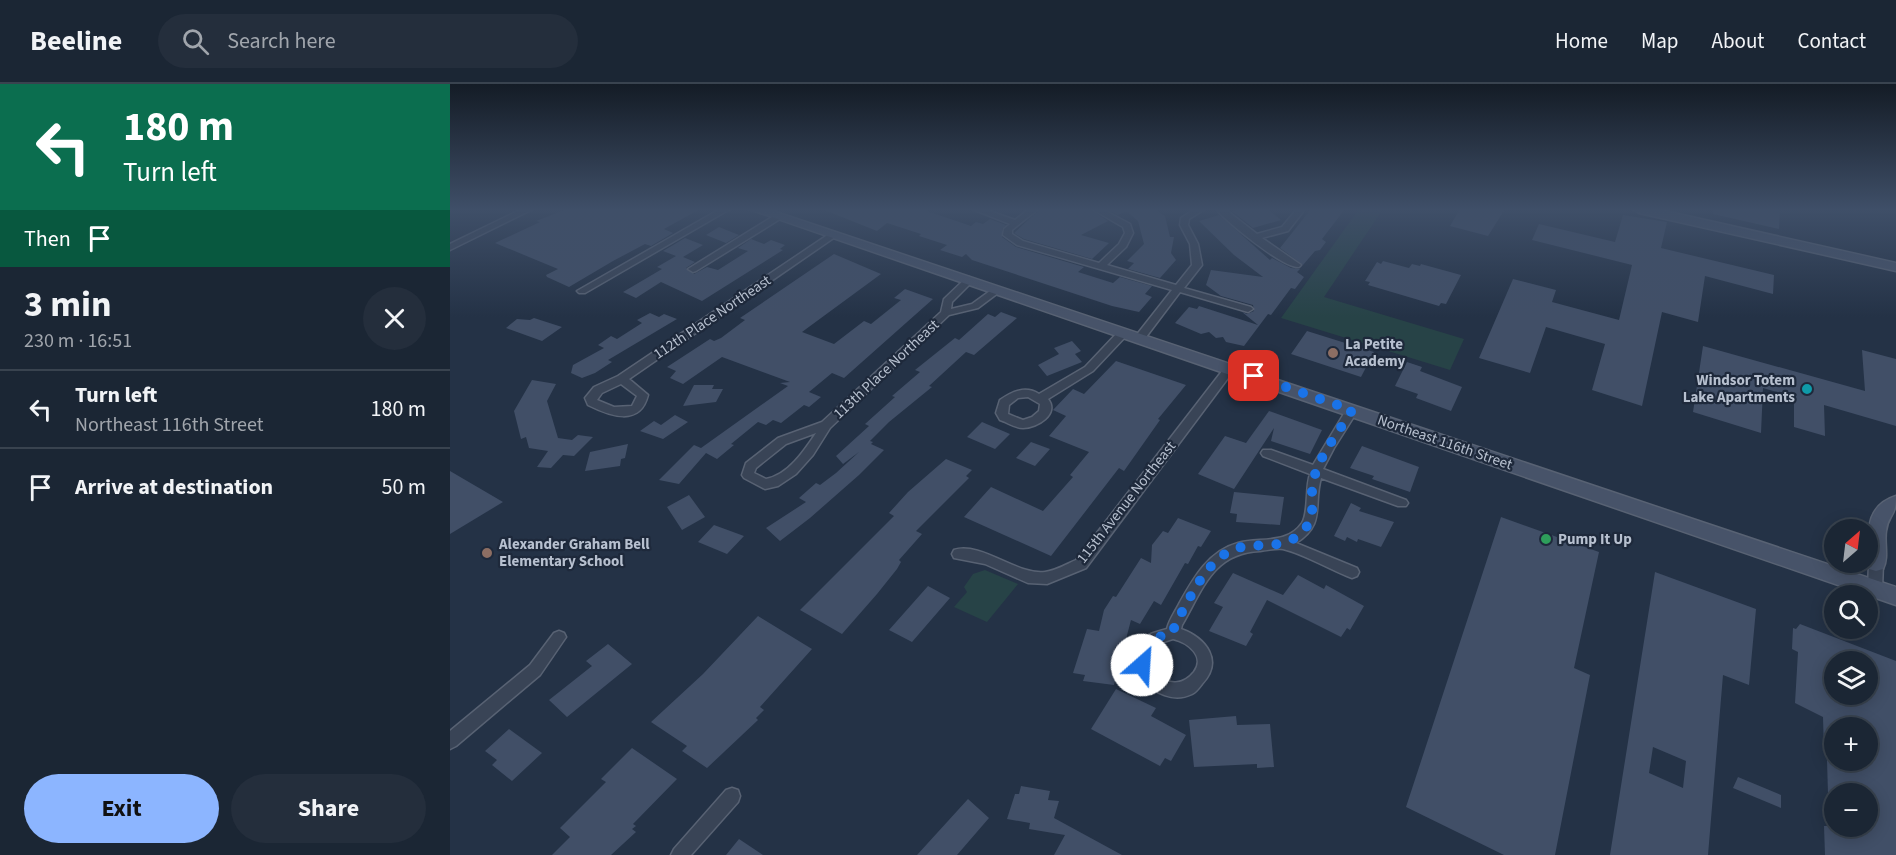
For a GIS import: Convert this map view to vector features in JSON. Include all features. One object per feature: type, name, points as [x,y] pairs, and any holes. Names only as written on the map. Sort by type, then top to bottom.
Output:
[{"type":"street","points":[[582,291],[663,245]]},
{"type":"street","points":[[693,269],[729,245]]},
{"type":"street","name":"112th Place Northeast","points":[[622,379],[643,395],[640,404],[618,413],[592,402],[591,398],[598,390],[622,379],[817,245]]},
{"type":"street","name":"Northeast 116th Street","points":[[862,245],[1863,585]]},
{"type":"street","points":[[1027,245],[1248,309]]},
{"type":"street","points":[[1100,267],[1123,245]]},
{"type":"street","points":[[1139,339],[1181,289],[1197,265],[1194,245]]},
{"type":"street","points":[[1266,245],[1296,265]]},
{"type":"street","points":[[1798,245],[1896,267]]},
{"type":"street","name":"113th Place Northeast","points":[[946,313],[947,301],[969,280]]},
{"type":"street","name":"113th Place Northeast","points":[[826,425],[782,441],[750,466],[748,475],[765,484],[778,481],[814,449],[826,425],[946,313],[975,306],[996,290]]},
{"type":"street","points":[[1042,398],[1089,369],[1123,333]]},
{"type":"street","name":"115th Avenue Northeast","points":[[959,554],[987,559],[1028,577],[1047,578],[1081,564],[1230,368]]},
{"type":"street","points":[[1173,633],[1175,624],[1207,571],[1217,560],[1232,550],[1284,544],[1300,534],[1311,519],[1314,502],[1312,486],[1316,472],[1352,410]]},
{"type":"street","points":[[1267,453],[1402,503]]},
{"type":"street","points":[[1878,520],[1881,513],[1896,503]]},
{"type":"street","points":[[1284,544],[1352,572]]},
{"type":"street","name":"Northeast 116th Street","points":[[1878,590],[1896,597]]},
{"type":"street","points":[[1173,633],[1197,643],[1204,657],[1202,673],[1191,685],[1174,690],[1165,689],[1149,680],[1142,665],[1150,643],[1173,633]]},
{"type":"street","points":[[450,741],[535,670],[559,637]]},
{"type":"street","points":[[680,855],[732,796]]},
{"type":"green space","points":[[1333,245],[1359,245],[1324,297],[1464,339],[1450,370],[1281,318]]},
{"type":"green space","points":[[985,570],[1018,584],[987,622],[954,607],[967,592],[964,587],[973,574]]},
{"type":"building","points":[[500,245],[643,245],[569,287],[547,277],[546,275],[558,269]]},
{"type":"building","points":[[673,245],[703,245],[683,257],[695,262],[686,268],[694,274],[707,267],[718,270],[748,251],[738,248],[742,245],[785,245],[780,249],[783,250],[702,301],[661,282],[636,298],[623,292],[662,269],[657,267],[676,256],[663,251]]},
{"type":"building","points":[[947,245],[1013,245],[1084,267],[1078,272],[1113,283],[1120,277],[1152,286],[1145,294],[1152,297],[1139,312],[1112,306],[972,260],[966,254],[962,257],[940,250]]},
{"type":"building","points":[[1044,245],[1107,245],[1092,259]]},
{"type":"building","points":[[1143,245],[1173,245],[1171,253],[1176,260],[1160,278],[1128,269],[1134,263],[1127,261]]},
{"type":"building","points":[[1224,245],[1253,245],[1270,260],[1272,258],[1291,268],[1300,269],[1297,272],[1304,277],[1295,289],[1291,288],[1271,315],[1268,314],[1244,346],[1226,342],[1223,337],[1216,338],[1209,332],[1201,334],[1175,323],[1189,307],[1197,309],[1199,306],[1258,325],[1242,312],[1247,314],[1254,311],[1253,305],[1221,296],[1206,285],[1211,270],[1263,277]]},
{"type":"building","points":[[1282,245],[1324,245],[1303,265],[1280,248]]},
{"type":"building","points":[[1552,245],[1662,245],[1661,248],[1774,275],[1773,294],[1705,276],[1698,322],[1662,312],[1642,406],[1592,390],[1605,344],[1546,327],[1530,373],[1479,358],[1513,279],[1556,290],[1552,302],[1619,320],[1632,265]]},
{"type":"building","points":[[834,254],[881,274],[802,332],[834,344],[864,321],[871,324],[901,300],[894,298],[905,289],[933,299],[844,378],[832,373],[809,392],[821,397],[809,407],[804,405],[781,423],[773,420],[766,425],[758,422],[717,459],[706,453],[679,484],[659,480],[694,445],[701,448],[788,386],[780,383],[790,382],[722,357],[683,384],[670,378],[676,371],[667,367],[710,339],[714,341],[721,338],[745,320],[740,318]]},
{"type":"building","points":[[1383,261],[1409,268],[1412,264],[1420,266],[1421,264],[1461,275],[1446,304],[1441,303],[1439,306],[1368,285],[1370,282],[1365,281],[1377,262],[1381,264]]},
{"type":"building","points":[[1001,312],[1017,318],[974,355],[966,352],[929,386],[932,387],[889,422],[870,441],[873,442],[871,444],[884,450],[859,475],[780,541],[766,528],[806,502],[799,498],[816,483],[820,485],[836,473],[859,452],[843,464],[836,456],[869,426],[865,424],[895,397],[892,396],[920,372],[915,370],[955,338],[959,340],[988,314],[995,317]]},
{"type":"building","points":[[650,313],[659,317],[664,314],[677,319],[608,360],[612,362],[595,373],[582,378],[571,373],[573,365],[604,348],[598,345],[611,336],[617,339],[642,323],[637,320]]},
{"type":"building","points":[[534,318],[562,327],[542,341],[506,328],[517,319]]},
{"type":"building","name":"La Petite Academy","points":[[1307,331],[1374,352],[1361,377],[1291,354]]},
{"type":"building","points":[[1072,341],[1081,351],[1075,354],[1082,362],[1047,376],[1038,365],[1059,354],[1054,348]]},
{"type":"building","name":"Windsor Totem Lake Apartments","points":[[1703,346],[1865,391],[1862,350],[1896,359],[1896,426],[1824,405],[1825,436],[1794,427],[1794,397],[1763,388],[1761,433],[1693,412]]},
{"type":"building","points":[[1116,361],[1186,385],[1158,419],[1160,420],[1124,471],[1119,468],[1051,556],[964,517],[991,487],[1043,511],[1073,477],[1070,475],[1089,452],[1049,436],[1066,416],[1053,410],[1073,389],[1084,394]]},
{"type":"building","points":[[1407,362],[1422,367],[1420,371],[1462,387],[1451,411],[1416,398],[1418,394],[1395,386]]},
{"type":"building","points":[[532,380],[556,384],[547,401],[558,438],[572,440],[578,435],[593,437],[574,456],[563,455],[551,468],[537,467],[548,451],[529,448],[526,437],[521,439],[514,411]]},
{"type":"building","points":[[694,385],[714,385],[712,389],[723,389],[716,402],[683,406]]},
{"type":"building","points":[[1269,411],[1322,430],[1310,454],[1271,441],[1274,428],[1234,489],[1198,474],[1225,436],[1246,443]]},
{"type":"building","points":[[675,415],[688,422],[663,439],[640,431],[654,421],[661,425]]},
{"type":"building","points":[[982,422],[1010,434],[995,449],[967,437]]},
{"type":"building","points":[[1031,442],[1050,449],[1035,466],[1016,458]]},
{"type":"building","points":[[628,444],[625,458],[621,459],[620,466],[585,471],[590,452]]},
{"type":"building","points":[[1362,446],[1419,467],[1410,492],[1372,479],[1374,476],[1350,468]]},
{"type":"building","points":[[946,459],[972,470],[966,476],[969,478],[916,531],[922,534],[899,560],[901,562],[897,569],[842,634],[800,610],[894,516],[889,513],[908,492]]},
{"type":"building","points":[[450,471],[503,502],[450,534]]},
{"type":"building","points":[[1234,492],[1284,497],[1280,525],[1236,522],[1237,514],[1230,513]]},
{"type":"building","points":[[689,495],[705,517],[682,530],[667,507]]},
{"type":"building","points":[[1351,503],[1361,508],[1359,511],[1394,522],[1381,547],[1358,539],[1357,542],[1347,537],[1345,541],[1334,536]]},
{"type":"building","points":[[1501,517],[1599,552],[1574,668],[1590,675],[1555,855],[1504,855],[1406,807]]},
{"type":"building","points":[[1178,518],[1211,531],[1201,547],[1198,546],[1188,564],[1185,563],[1161,605],[1154,601],[1140,624],[1131,620],[1114,685],[1083,681],[1085,675],[1073,673],[1087,629],[1099,631],[1104,610],[1113,596],[1116,597],[1141,558],[1151,563],[1152,545],[1163,531],[1168,533]]},
{"type":"building","points":[[714,525],[744,536],[727,554],[698,542]]},
{"type":"building","points":[[1655,572],[1756,609],[1749,685],[1723,675],[1708,855],[1610,855]],"holes":[[[1653,747],[1686,761],[1683,788],[1649,773]]]},
{"type":"building","points":[[1233,573],[1283,595],[1298,575],[1324,589],[1326,585],[1364,606],[1350,630],[1347,628],[1341,637],[1267,600],[1250,632],[1253,634],[1246,646],[1209,631],[1223,607],[1214,603]]},
{"type":"building","points":[[928,586],[950,598],[912,642],[889,630]]},
{"type":"building","points":[[758,616],[812,649],[760,707],[764,710],[756,718],[758,720],[707,768],[682,751],[687,746],[651,722],[703,674]]},
{"type":"building","points":[[1800,624],[1824,633],[1824,639],[1839,639],[1870,651],[1824,651],[1824,705],[1878,705],[1878,654],[1896,661],[1896,855],[1825,855],[1824,837],[1878,837],[1878,783],[1828,783],[1827,771],[1878,771],[1878,717],[1824,717],[1824,753],[1823,717],[1795,703],[1798,652],[1792,649],[1793,628],[1796,629]]},
{"type":"building","points":[[608,644],[632,664],[567,717],[549,700],[592,666],[586,661]]},
{"type":"building","points":[[1116,689],[1156,708],[1151,716],[1186,735],[1171,761],[1165,758],[1160,766],[1091,729]]},
{"type":"building","points":[[1236,716],[1237,725],[1270,724],[1274,767],[1257,768],[1257,764],[1194,767],[1189,720]]},
{"type":"building","points":[[509,729],[542,753],[512,781],[492,765],[497,760],[485,751]]},
{"type":"building","points":[[632,748],[677,779],[633,824],[636,826],[632,829],[636,832],[611,855],[552,855],[570,837],[560,828],[606,782],[601,779]]},
{"type":"building","points":[[1738,777],[1781,795],[1781,808],[1733,788]]},
{"type":"building","points":[[1021,786],[1050,791],[1048,800],[1059,801],[1054,818],[1122,855],[1054,855],[1065,835],[1029,829],[1030,823],[1007,819],[1015,794],[1019,794]]},
{"type":"building","points":[[968,799],[989,818],[957,855],[917,855]]},
{"type":"building","points":[[739,839],[763,855],[726,855]]},
{"type":"place","name":"La Petite Academy","points":[[1333,353]]},
{"type":"place","name":"Windsor Totem Lake Apartments","points":[[1807,389]]},
{"type":"place","name":"Pump It Up","points":[[1546,539]]},
{"type":"place","name":"Alexander Graham Bell Elementary School","points":[[487,553]]},
{"type":"route","points":[[1142,665],[1145,649],[1157,638],[1173,633],[1175,624],[1207,571],[1217,560],[1232,550],[1284,544],[1300,534],[1311,519],[1314,502],[1312,486],[1316,472],[1352,410],[1254,376]]}]
